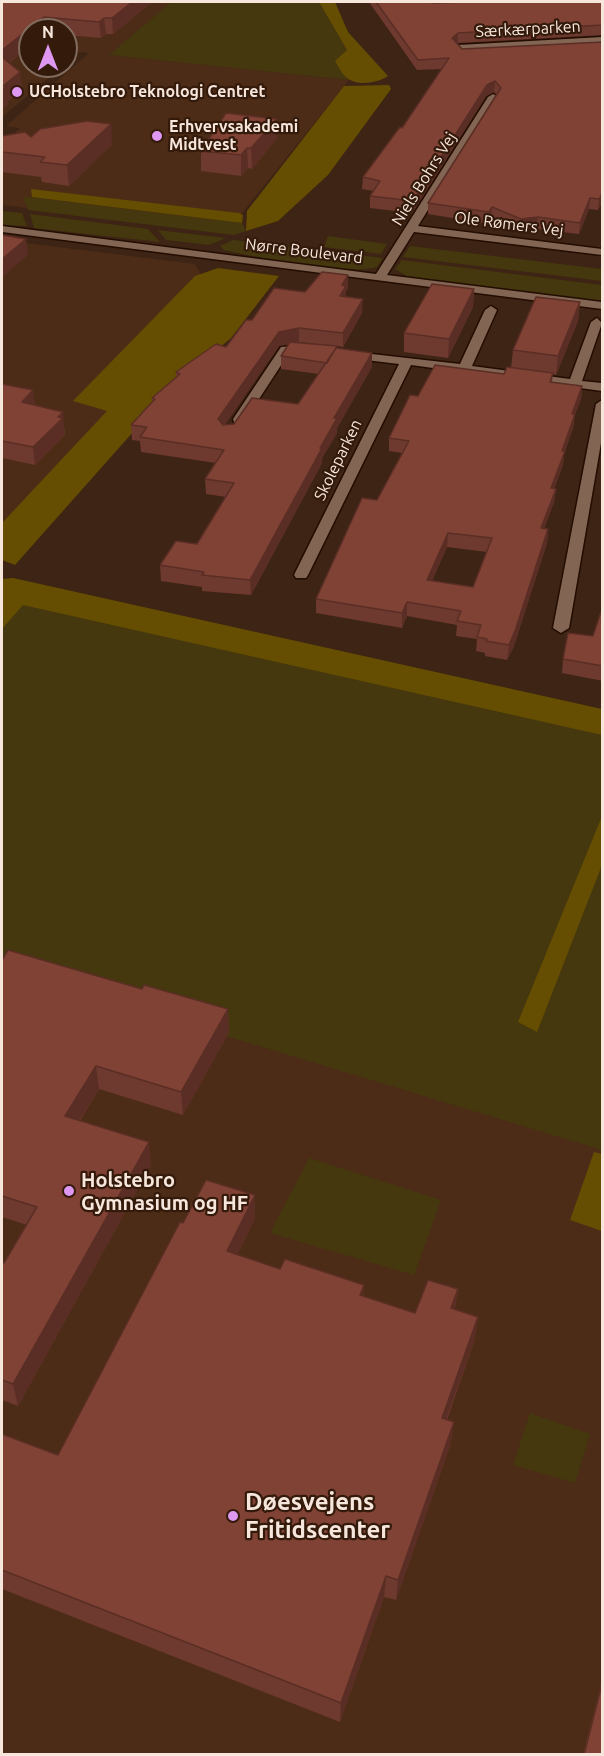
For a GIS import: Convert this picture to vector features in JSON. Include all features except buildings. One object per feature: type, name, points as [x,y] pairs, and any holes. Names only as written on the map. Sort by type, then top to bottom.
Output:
[{"type":"street","name":"Særkærparken","points":[[441,2],[427,2],[432,8],[454,7]]},
{"type":"street","name":"Særkærparken","points":[[603,40],[458,48],[463,55],[603,47]]},
{"type":"street","name":"Niels Bohrs Vej","points":[[380,277],[493,97]]},
{"type":"street","name":"Ole Rømers Vej","points":[[411,228],[603,252]]},
{"type":"street","name":"Nørre Boulevard","points":[[2,229],[603,306]]},
{"type":"street","points":[[465,368],[491,310]]},
{"type":"street","points":[[574,383],[597,322]]},
{"type":"street","points":[[228,434],[285,350],[310,350]]},
{"type":"street","points":[[331,352],[603,387]]},
{"type":"street","name":"Skoleparken","points":[[300,575],[407,361]]},
{"type":"street","points":[[561,628],[603,404]]},
{"type":"shaded area","name":"Erhvervsakademi Midtvest","points":[[2,2],[171,2],[110,55],[349,80],[226,233],[2,205],[2,145],[20,128],[6,126],[61,78],[78,78],[78,63],[89,53],[78,52],[78,18],[18,18],[18,46],[2,44]]},
{"type":"shaded area","points":[[171,2],[319,2],[347,50],[346,77],[349,80],[109,55]]},
{"type":"shaded area","points":[[319,2],[335,2],[348,32],[388,76],[379,81],[361,83],[345,76],[335,61],[347,50]]},
{"type":"shaded area","name":"UCHolstebro Teknologi Centret","points":[[2,52],[18,54],[18,78],[49,78],[2,117]]},
{"type":"shaded area","points":[[389,85],[391,89],[328,175],[278,221],[246,231],[247,211],[344,86]]},
{"type":"shaded area","points":[[31,189],[239,213],[243,215],[242,223],[32,197]]},
{"type":"shaded area","points":[[23,196],[242,223],[246,231],[234,235],[28,210]]},
{"type":"shaded area","points":[[2,211],[22,213],[27,226],[2,225]]},
{"type":"shaded area","points":[[30,214],[148,229],[160,242],[34,228]]},
{"type":"shaded area","points":[[158,230],[226,238],[209,245],[166,240]]},
{"type":"shaded area","points":[[328,236],[387,244],[381,254],[324,247]]},
{"type":"shaded area","points":[[2,240],[195,264],[202,277],[193,337],[2,546]]},
{"type":"shaded area","points":[[233,240],[383,258],[377,267],[346,269],[325,267],[224,250],[220,246]]},
{"type":"shaded area","points":[[410,246],[602,269],[602,281],[403,257]]},
{"type":"shaded area","points":[[402,260],[602,285],[602,302],[408,277],[395,269]]},
{"type":"shaded area","points":[[218,268],[279,276],[231,338],[173,387],[15,565],[2,560],[2,523],[107,411],[73,401],[195,276]]},
{"type":"shaded area","points":[[13,578],[602,709],[602,735],[23,605],[2,629],[2,579]]},
{"type":"shaded area","points":[[2,586],[602,711],[602,1754],[2,1754]]},
{"type":"shaded area","points":[[2,590],[602,718],[602,1150],[2,968]]},
{"type":"shaded area","points":[[602,816],[602,865],[537,1032],[518,1022]]},
{"type":"shaded area","points":[[594,1152],[602,1154],[602,1231],[570,1220]]},
{"type":"shaded area","points":[[309,1158],[441,1200],[414,1275],[270,1233]]},
{"type":"shaded area","points":[[530,1413],[590,1434],[575,1483],[513,1465]]},
{"type":"place","name":"UCHolstebro Teknologi Centret","points":[[17,92]]},
{"type":"place","name":"Erhvervsakademi Midtvest","points":[[157,136]]},
{"type":"place","name":"Holstebro Gymnasium og HF","points":[[69,1191]]},
{"type":"place","name":"Døesvejens Fritidscenter","points":[[233,1516]]}]
